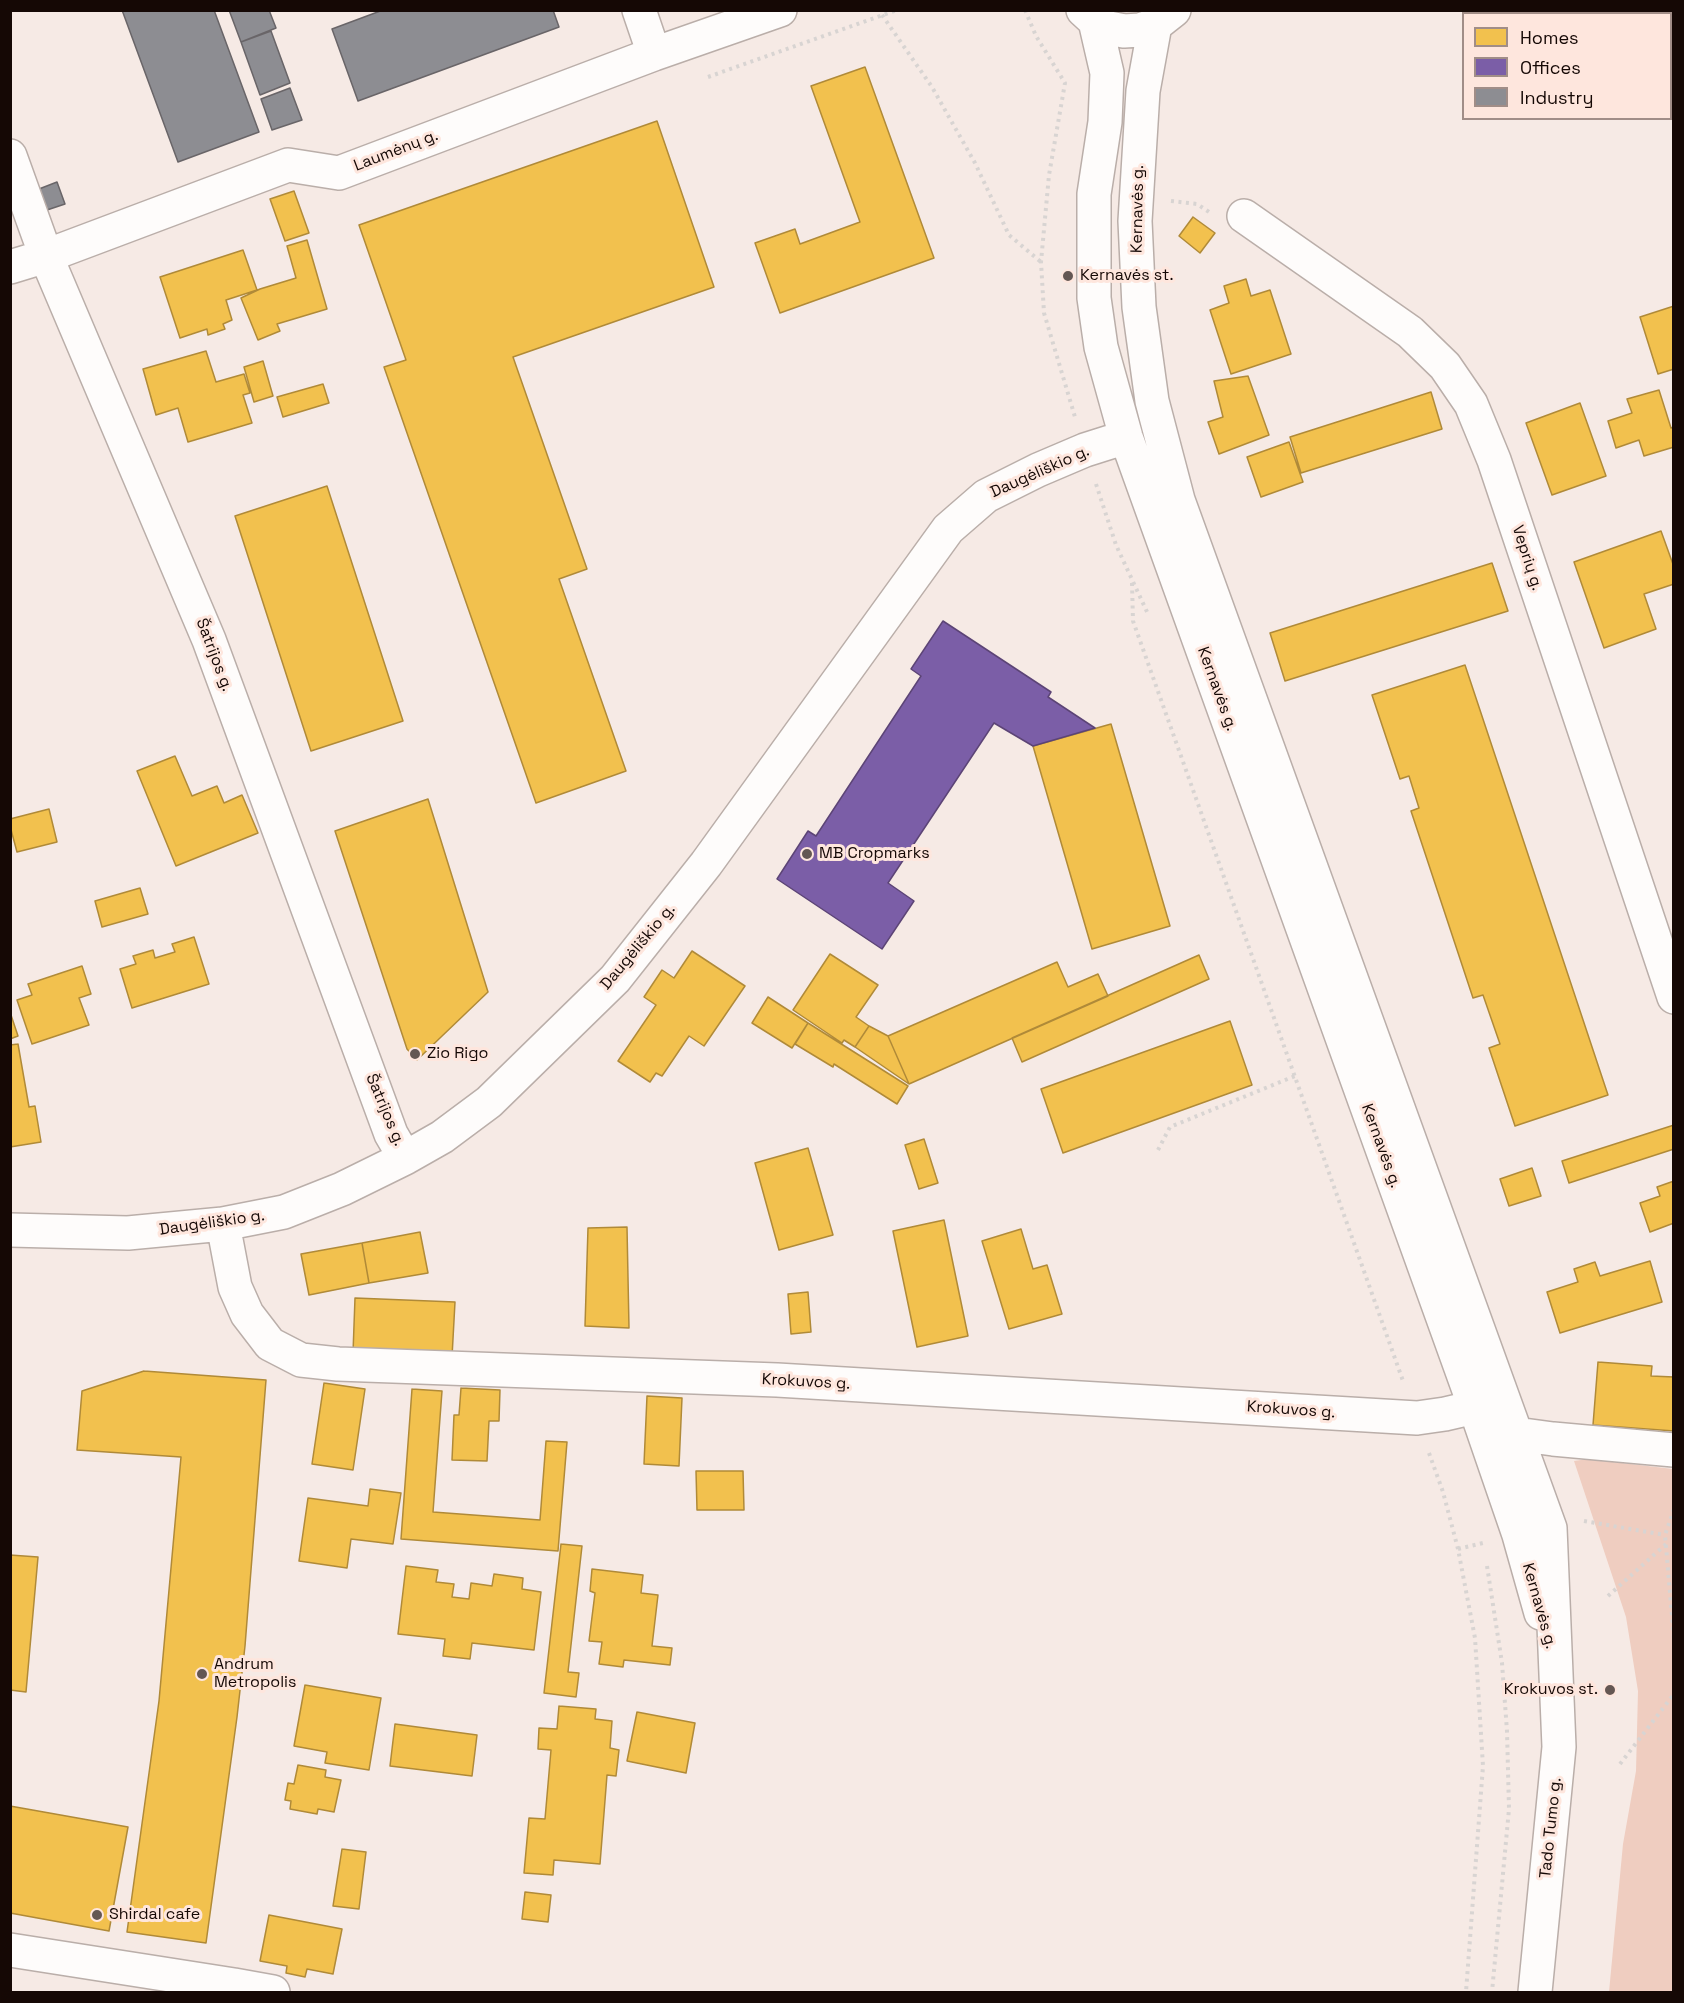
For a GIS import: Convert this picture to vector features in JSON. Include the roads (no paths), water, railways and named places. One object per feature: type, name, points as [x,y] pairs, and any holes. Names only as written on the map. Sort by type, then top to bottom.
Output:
[{"type":"street","points":[[639,10],[654,54]]},
{"type":"street","name":"Laumėnų g.","points":[[10,267],[46,256],[288,165],[339,173],[654,54],[780,10]]},
{"type":"street","name":"Kernavės g.","points":[[1089,16],[1109,28],[1124,31],[1140,30],[1164,18]]},
{"type":"street","name":"Kernavės g.","points":[[1089,16],[1107,73],[1105,122],[1094,194],[1094,298],[1101,347],[1126,436],[1475,1407],[1519,1535],[1555,1663]]},
{"type":"street","name":"Kernavės g.","points":[[1164,18],[1143,91],[1135,221],[1139,307],[1152,401],[1178,500],[1550,1528],[1555,1663]]},
{"type":"street","name":"Šatrijos g.","points":[[10,156],[46,256],[209,640],[392,1134],[405,1158]]},
{"type":"street","name":"Veprių g.","points":[[1244,216],[1410,332],[1445,366],[1471,404],[1494,460],[1674,997]]},
{"type":"street","name":"Daugėliškio g.","points":[[10,1230],[128,1233],[223,1224],[284,1212],[342,1189],[442,1137],[489,1102],[615,979],[706,864],[948,529],[986,496],[1038,470],[1126,436]]},
{"type":"street","name":"Krokuvos g.","points":[[223,1224],[235,1287],[247,1314],[270,1344],[301,1360],[338,1364],[788,1380],[1417,1418],[1475,1407]]},
{"type":"street","points":[[1516,1434],[1674,1450]]},
{"type":"street","name":"Tado Tumo g.","points":[[1535,1992],[1559,1747],[1555,1663]]},
{"type":"street","points":[[10,1950],[273,1992]]},
{"type":"place","name":"Kernavės st.","points":[[1068,276]]},
{"type":"place","name":"MB Cropmarks","points":[[807,854]]},
{"type":"place","name":"Zio Rigo","points":[[415,1054]]},
{"type":"place","name":"Andrum Metropolis","points":[[202,1674]]},
{"type":"place","name":"Krokuvos st.","points":[[1610,1690]]},
{"type":"place","name":"Shirdal cafe","points":[[97,1915]]}]
